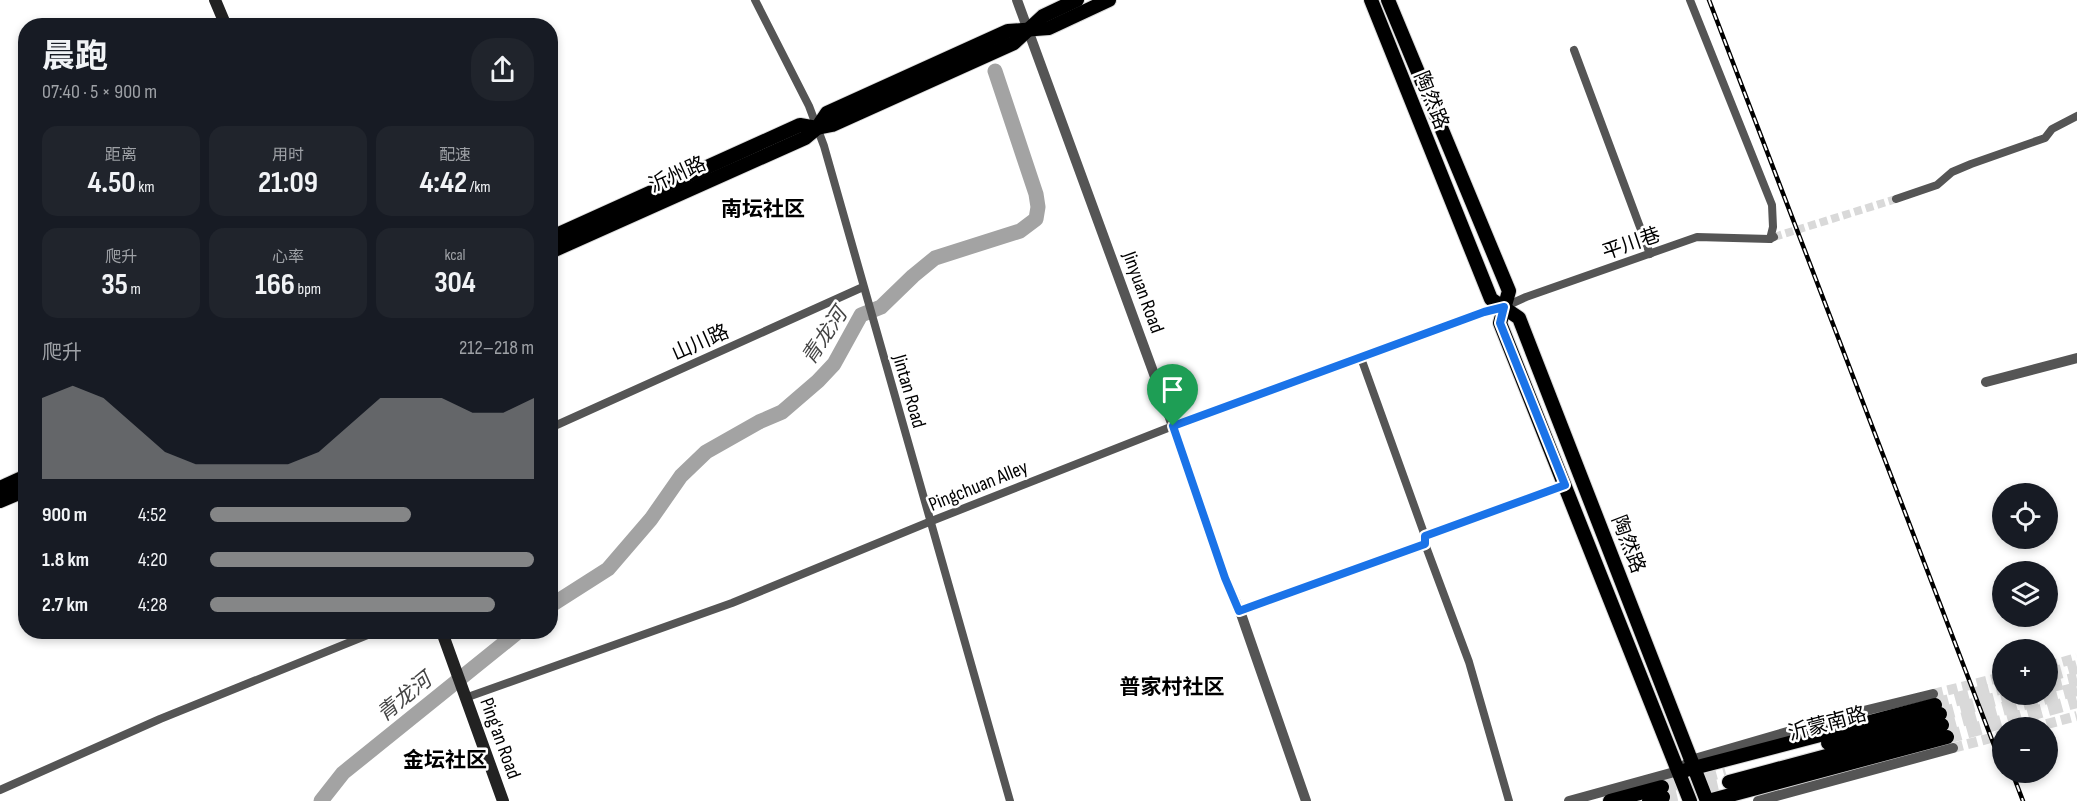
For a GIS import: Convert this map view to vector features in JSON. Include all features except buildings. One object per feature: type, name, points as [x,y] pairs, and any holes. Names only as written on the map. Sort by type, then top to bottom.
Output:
[{"type":"main road","points":[[215,0],[223,18]]},
{"type":"main road","name":"沂州路","points":[[558,234],[800,125],[817,128],[832,125],[1014,43],[1043,16],[1077,0]]},
{"type":"main road","name":"沂州路","points":[[1029,30],[1048,28],[1109,0]]},
{"type":"main road","name":"陶然路","points":[[1371,0],[1491,300],[1519,318],[1708,801]]},
{"type":"main road","name":"陶然路","points":[[1388,0],[1509,291],[1500,323],[1690,801]]},
{"type":"main road","name":"沂州路","points":[[558,248],[805,138],[817,128]]},
{"type":"main road","points":[[0,488],[18,480]]},
{"type":"main road","points":[[0,501],[18,493]]},
{"type":"main road","name":"Ping'an Road","points":[[444,639],[503,801]]},
{"type":"main road","points":[[1678,771],[1693,764],[1942,720]]},
{"type":"main road","points":[[1708,801],[1942,720]]},
{"type":"main road","name":"沂蒙南路","points":[[1727,776],[1942,720]]},
{"type":"main road","points":[[1610,801],[1662,792],[1649,801]]},
{"type":"street","name":"Jintan Road","points":[[755,0],[809,106],[824,146],[1010,801]]},
{"type":"street","name":"Jinyuan Road","points":[[1017,0],[1173,426],[1306,801]]},
{"type":"street","name":"平川巷","points":[[1504,307],[1526,297],[1697,237],[1772,238],[1772,205],[1690,0]]},
{"type":"street","points":[[1574,50],[1650,254]]},
{"type":"street","points":[[1896,199],[1937,185],[1952,172],[1971,164],[2045,138],[2052,129],[2077,116]]},
{"type":"street","name":"山川路","points":[[558,424],[863,287]]},
{"type":"street","name":"Pingchuan Alley","points":[[464,693],[732,603],[1173,426],[1484,312],[1504,307]]},
{"type":"street","points":[[1361,358],[1469,662],[1509,801]]},
{"type":"street","points":[[1986,382],[2077,358]]},
{"type":"street","points":[[1239,611],[1565,485]]},
{"type":"street","points":[[0,790],[160,719],[358,639]]},
{"type":"street","points":[[1758,801],[1942,720]]},
{"type":"street","points":[[1569,801],[1678,771]]},
{"type":"waterway","name":"青龙河","points":[[558,601],[608,569],[651,519],[681,476],[706,452],[759,422],[782,412],[818,381],[834,364],[861,315],[881,307],[935,258],[1020,231],[1036,219],[1038,207],[1036,194],[995,71]]},
{"type":"waterway","name":"青龙河","points":[[321,801],[343,773],[509,639]]},
{"type":"tunnel","points":[[1774,237],[1896,199]]},
{"type":"tunnel","points":[[2058,663],[2077,658]]},
{"type":"tunnel","points":[[2058,672],[2077,667]]},
{"type":"tunnel","points":[[1933,694],[1992,679]]},
{"type":"tunnel","points":[[2058,684],[2077,679]]},
{"type":"tunnel","points":[[1942,725],[2077,689]]},
{"type":"tunnel","points":[[1935,705],[1992,690]]},
{"type":"tunnel","points":[[1940,714],[1992,700]]},
{"type":"tunnel","points":[[1947,737],[2077,701]]},
{"type":"tunnel","points":[[2058,721],[2077,716]]},
{"type":"tunnel","points":[[1953,748],[1992,738]]},
{"type":"tunnel","points":[[1662,787],[1725,770]]},
{"type":"tunnel","points":[[1663,797],[1729,782]]},
{"type":"railway","points":[[1709,0],[1992,740]]},
{"type":"railway","points":[[2016,783],[2023,801]]},
{"type":"district","name":"南坛社区","points":[[763,209]]},
{"type":"district","name":"普家村社区","points":[[1172,687]]},
{"type":"district","name":"金坛社区","points":[[445,760]]},
{"type":"route","points":[[1504,307],[1500,323],[1565,485],[1425,536],[1425,544],[1239,611],[1225,578],[1173,426],[1484,312],[1504,307]]}]
